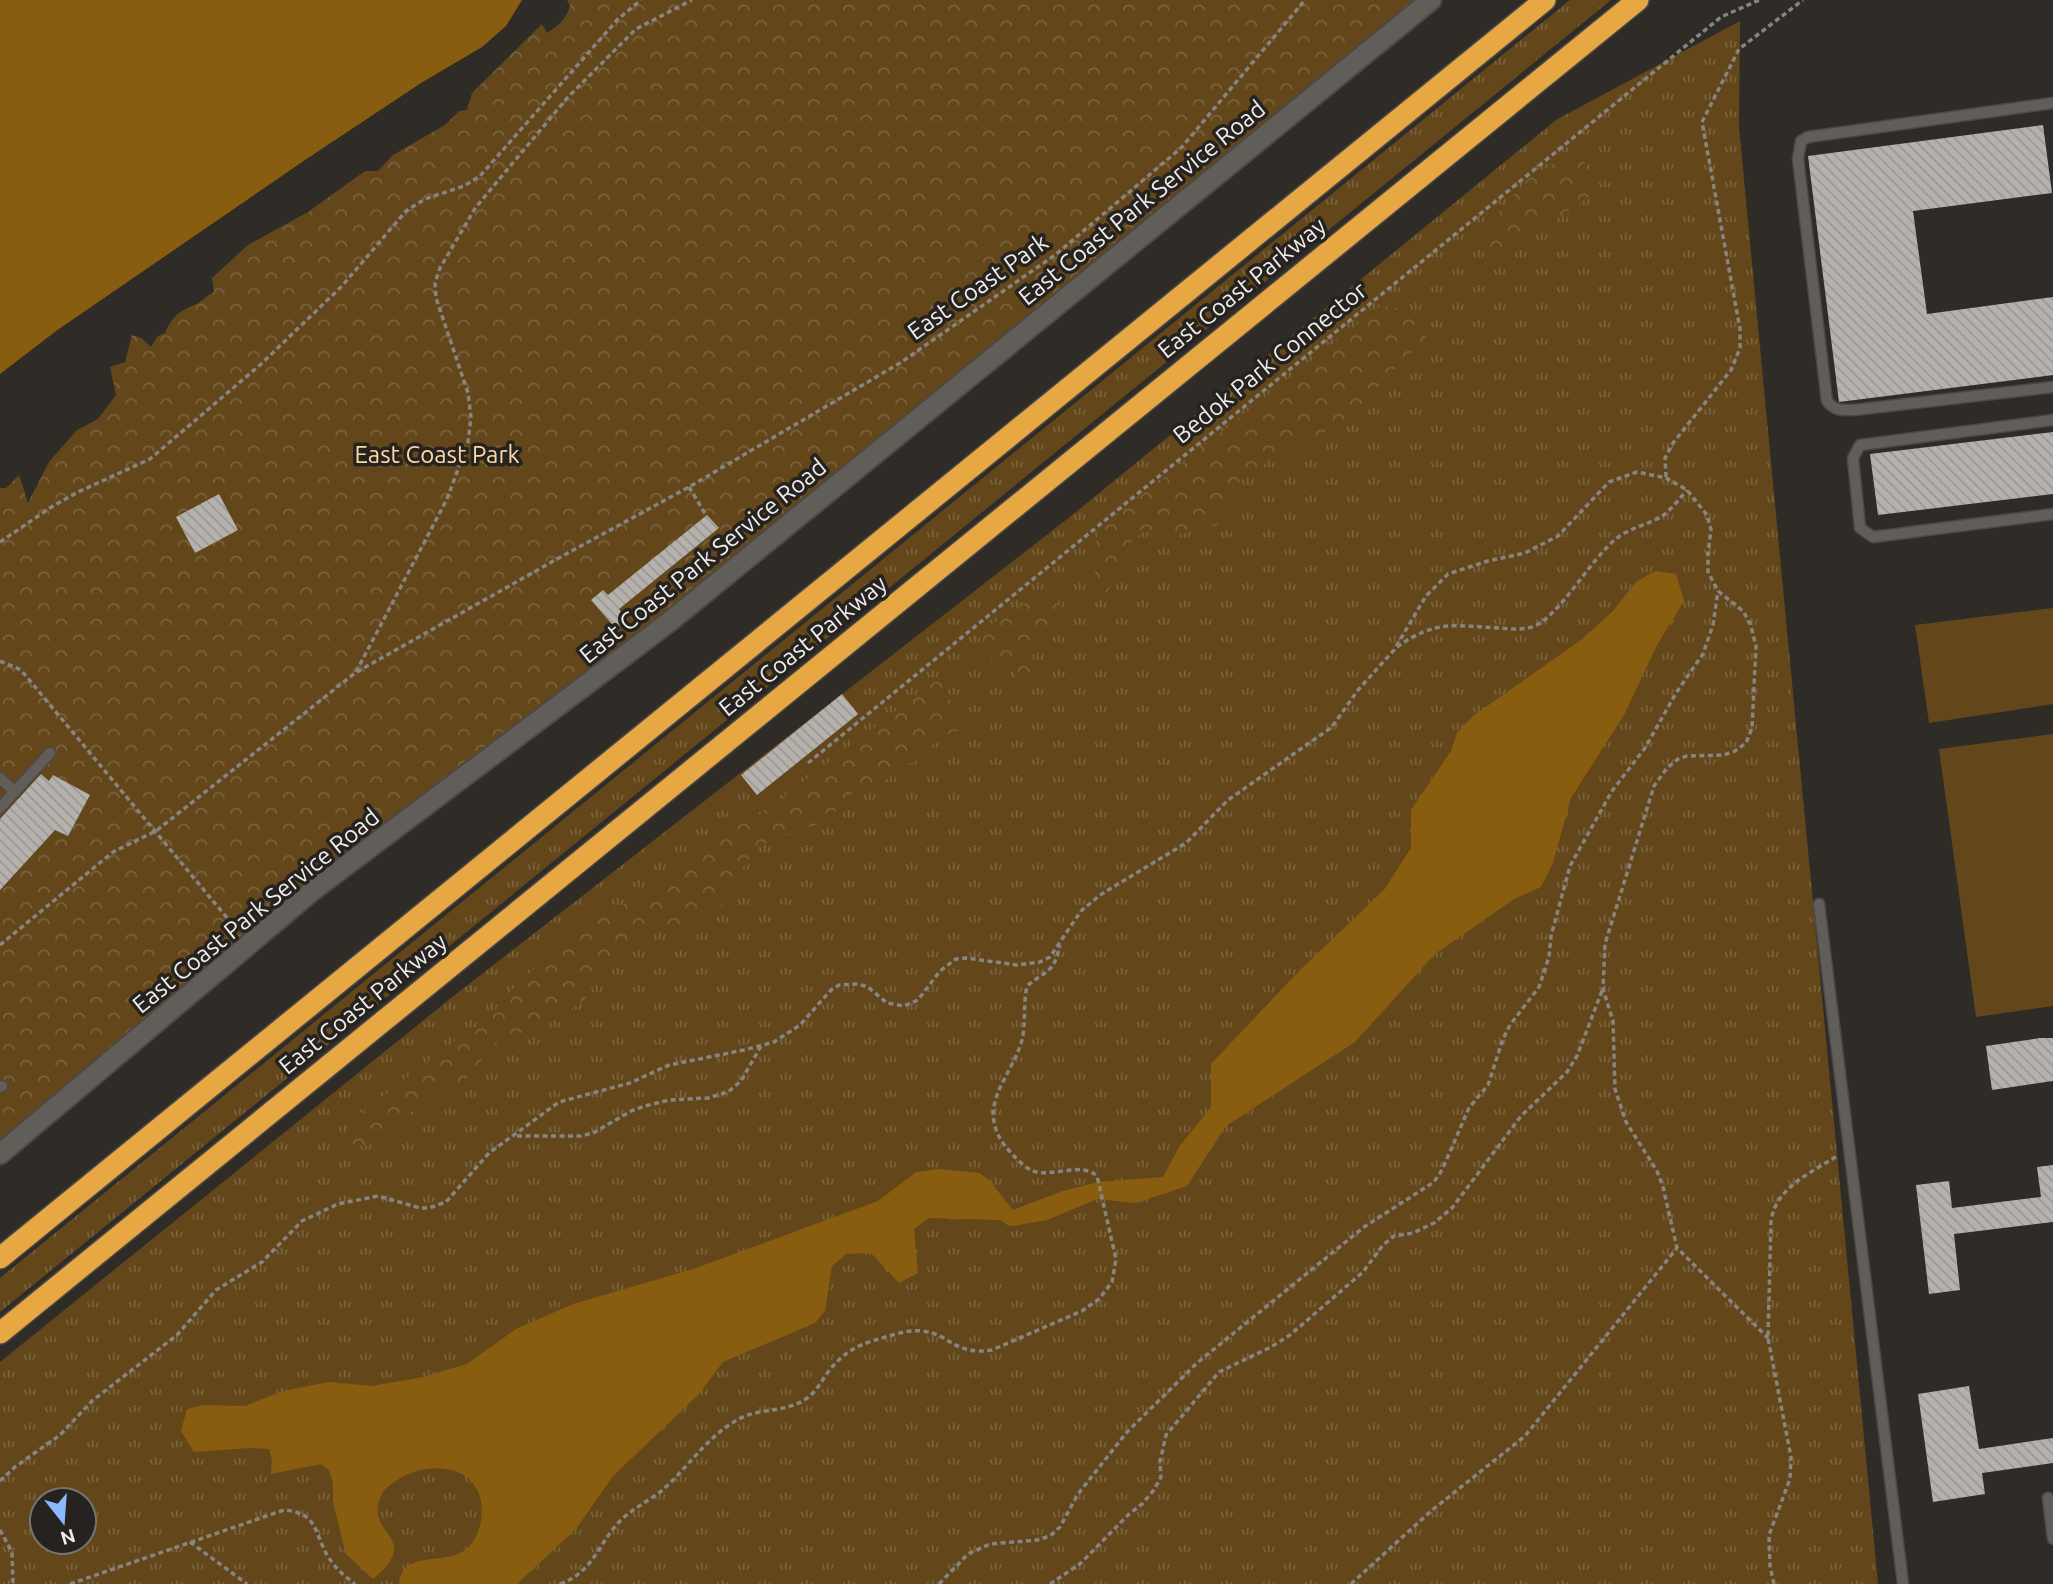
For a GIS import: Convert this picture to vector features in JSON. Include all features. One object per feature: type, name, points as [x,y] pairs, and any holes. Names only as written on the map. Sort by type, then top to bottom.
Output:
[{"type":"highway","name":"East Coast Parkway","points":[[0,1258],[1545,0]]},
{"type":"highway","name":"East Coast Parkway","points":[[0,1334],[1638,0]]},
{"type":"street","name":"East Coast Park Service Road","points":[[0,1154],[312,891],[669,622],[1431,0]]},
{"type":"lane","points":[[2053,103],[1808,137],[1801,141],[1798,148],[1827,401],[1831,407],[1854,411],[2053,387]]},
{"type":"lane","points":[[2053,420],[1860,445],[1853,458],[1860,528],[1872,537],[2053,514]]},
{"type":"lane","points":[[0,808],[50,754]]},
{"type":"lane","points":[[0,778],[15,792]]},
{"type":"lane","points":[[1819,904],[1903,1584]]},
{"type":"lane","points":[[2048,1498],[2053,1539]]},
{"type":"path","points":[[0,542],[78,492],[150,459],[260,365],[342,286],[406,211],[425,199],[464,186],[480,176],[618,19],[641,0]]},
{"type":"path","name":"East Coast Park","points":[[355,673],[447,499],[468,442],[471,417],[468,393],[436,298],[435,283],[440,268],[476,207],[568,97],[636,29],[692,0]]},
{"type":"path","name":"East Coast Park","points":[[0,945],[113,852],[156,831],[355,673],[689,487],[900,363],[1055,255],[1181,148],[1305,0]]},
{"type":"path","name":"Bedok Park Connector","points":[[808,763],[1721,17],[1759,0]]},
{"type":"path","points":[[1666,478],[1665,458],[1673,443],[1731,370],[1740,348],[1740,329],[1702,122],[1739,49],[1803,0]]},
{"type":"path","points":[[0,1481],[15,1467],[60,1436],[92,1401],[169,1342],[216,1290],[262,1262],[302,1221],[338,1204],[378,1196],[420,1208],[438,1206],[446,1202],[489,1153],[559,1102],[630,1083],[669,1065],[774,1042],[800,1025],[831,990],[839,985],[858,984],[868,987],[887,1003],[904,1006],[918,1000],[940,971],[956,959],[1017,965],[1040,962],[1050,957],[1081,911],[1100,895],[1186,843],[1228,800],[1332,727],[1358,690],[1394,650],[1426,596],[1448,574],[1525,553],[1558,536],[1609,482],[1637,472],[1666,478],[1687,490],[1707,515],[1711,529],[1708,572],[1718,591],[1743,611],[1755,636],[1752,728],[1746,743],[1735,751],[1724,755],[1687,756],[1678,759],[1667,768],[1654,786],[1605,944],[1603,989],[1577,1056],[1567,1072],[1521,1116],[1452,1208],[1434,1223],[1413,1233],[1394,1236],[1383,1245],[1363,1272],[1290,1335],[1219,1372],[1166,1435],[1160,1462],[1161,1477],[1142,1504],[1081,1563],[1050,1584]]},
{"type":"path","points":[[689,487],[706,515]]},
{"type":"path","points":[[1394,650],[1413,636],[1434,627],[1456,624],[1515,629],[1529,628],[1541,623],[1552,614],[1617,537],[1664,514],[1687,490]]},
{"type":"path","points":[[939,1584],[968,1554],[990,1544],[1037,1541],[1051,1536],[1060,1527],[1078,1494],[1127,1432],[1197,1363],[1372,1220],[1434,1182],[1442,1170],[1469,1108],[1488,1086],[1510,1025],[1539,987],[1549,957],[1551,936],[1570,866],[1612,791],[1645,748],[1676,693],[1703,653],[1713,625],[1718,591]]},
{"type":"path","points":[[0,661],[21,670],[228,919]]},
{"type":"path","points":[[560,1584],[591,1564],[621,1520],[660,1491],[726,1427],[748,1415],[790,1407],[805,1400],[818,1389],[840,1358],[856,1346],[905,1332],[922,1331],[937,1335],[964,1350],[992,1350],[1082,1311],[1099,1298],[1112,1282],[1116,1259],[1097,1176],[1091,1171],[1083,1170],[1032,1170],[1008,1149],[993,1121],[995,1098],[1021,1043],[1025,1026],[1027,986],[1051,970],[1057,960],[1060,944]]},
{"type":"path","points":[[1603,989],[1613,1021],[1615,1089],[1620,1107],[1626,1122],[1657,1171],[1677,1248],[1768,1338]]},
{"type":"path","points":[[515,1136],[581,1136],[593,1133],[645,1106],[669,1100],[709,1098],[729,1092],[741,1080],[761,1046]]},
{"type":"path","points":[[1774,1584],[1770,1566],[1769,1535],[1790,1479],[1791,1457],[1768,1338],[1772,1209],[1787,1189],[1850,1148]]},
{"type":"path","points":[[1351,1584],[1431,1511],[1525,1436],[1677,1248]]},
{"type":"path","points":[[70,1584],[274,1512],[295,1511],[305,1515],[313,1523],[327,1556],[342,1575],[355,1584]]},
{"type":"path","points":[[0,1530],[12,1552],[13,1584]]},
{"type":"path","points":[[190,1542],[247,1584]]},
{"type":"green space","name":"East Coast Park","points":[[567,0],[1417,0],[632,653],[0,1146],[0,488],[6,488],[19,475],[28,503],[49,462],[77,430],[98,419],[116,395],[110,367],[125,362],[132,335],[141,338],[151,347],[158,336],[165,333],[176,315],[214,292],[212,278],[248,245],[308,212],[365,171],[378,171],[393,155],[445,125],[459,111],[467,110],[472,93],[542,24],[547,33],[562,22],[570,6]]},
{"type":"green space","points":[[1570,0],[1611,0],[0,1312],[0,1278]]},
{"type":"green space","points":[[1740,21],[1739,127],[1878,1584],[0,1584],[0,1362],[451,998],[1071,516],[1556,120]]},
{"type":"green space","points":[[1581,150],[1593,193],[1536,234],[1522,228],[1504,259],[1484,245],[1497,214],[1531,176]]},
{"type":"green space","points":[[1380,306],[1416,311],[1427,339],[1404,359],[1355,412],[1315,439],[1268,459],[1255,476],[1241,478],[1226,515],[1219,525],[1177,535],[1158,531],[1143,532],[1130,543],[1116,581],[1104,595],[1094,563],[1099,529]]},
{"type":"green space","points":[[1048,593],[1057,598],[1062,614],[1053,629],[1030,655],[1033,685],[1024,695],[1016,694],[1014,666],[987,656],[980,646],[982,630],[1032,599]]},
{"type":"green space","points":[[2053,608],[2053,704],[1929,723],[1915,625]]},
{"type":"green space","points":[[944,679],[954,713],[966,712],[963,728],[952,734],[941,733],[922,759],[894,769],[883,783],[852,794],[841,807],[818,824],[776,838],[755,849],[736,879],[734,889],[718,910],[702,918],[646,935],[597,978],[584,1001],[543,1027],[505,1037],[491,1046],[473,1073],[460,1083],[444,1089],[403,1118],[385,1139],[351,1147],[346,1124],[460,1037],[481,1028],[505,996],[537,966],[558,938],[585,919],[652,894],[688,869],[697,853],[716,835],[761,814],[932,683]]},
{"type":"green space","points":[[2053,734],[2053,1006],[1976,1017],[1939,749]]},
{"type":"shaded area","points":[[0,0],[522,0],[506,26],[482,47],[421,83],[308,158],[56,331],[0,374]]},
{"type":"shaded area","points":[[1655,571],[1676,574],[1684,601],[1657,645],[1624,715],[1571,798],[1553,863],[1541,887],[1514,899],[1435,954],[1355,1042],[1226,1126],[1187,1186],[1136,1203],[1097,1199],[1047,1220],[1018,1225],[1009,1226],[1000,1220],[929,1218],[914,1229],[918,1273],[899,1283],[871,1253],[846,1254],[832,1266],[825,1311],[815,1323],[723,1362],[699,1394],[613,1476],[576,1529],[517,1584],[399,1584],[404,1570],[413,1563],[452,1556],[464,1550],[475,1539],[481,1520],[481,1502],[476,1488],[467,1478],[455,1471],[441,1468],[411,1473],[384,1491],[377,1509],[379,1519],[393,1544],[394,1553],[373,1579],[346,1554],[333,1502],[333,1483],[329,1470],[321,1464],[271,1474],[272,1460],[269,1449],[194,1452],[181,1431],[187,1409],[204,1405],[245,1406],[283,1391],[329,1382],[372,1386],[423,1377],[467,1364],[516,1329],[573,1304],[693,1269],[878,1201],[916,1172],[939,1169],[979,1173],[988,1179],[1013,1210],[1063,1191],[1098,1182],[1163,1177],[1179,1147],[1211,1107],[1211,1064],[1299,971],[1384,890],[1411,848],[1411,810],[1451,751],[1457,733],[1473,716],[1581,640],[1613,611],[1636,582]]},
{"type":"building","points":[[2043,125],[2052,193],[1913,211],[1927,314],[2053,297],[2053,375],[1839,402],[1808,156]]},
{"type":"building","points":[[2053,432],[2053,494],[1878,515],[1870,454]]},
{"type":"building","points":[[219,494],[238,530],[195,553],[176,517]]},
{"type":"building","points":[[707,515],[719,528],[619,609],[627,620],[616,629],[591,600],[603,590],[608,595]]},
{"type":"building","points":[[842,694],[858,714],[757,795],[741,775]]},
{"type":"building","points":[[41,774],[49,781],[53,775],[90,795],[68,836],[55,830],[0,890],[0,819]]},
{"type":"building","points":[[2053,1038],[2053,1081],[1992,1090],[1986,1046]]},
{"type":"building","points":[[2053,1165],[2053,1222],[1954,1234],[1960,1290],[1929,1294],[1916,1185],[1949,1181],[1952,1208],[2041,1197],[2037,1167]]},
{"type":"building","points":[[1969,1386],[1979,1449],[2053,1438],[2053,1463],[1982,1473],[1985,1494],[1933,1502],[1918,1394]]}]
